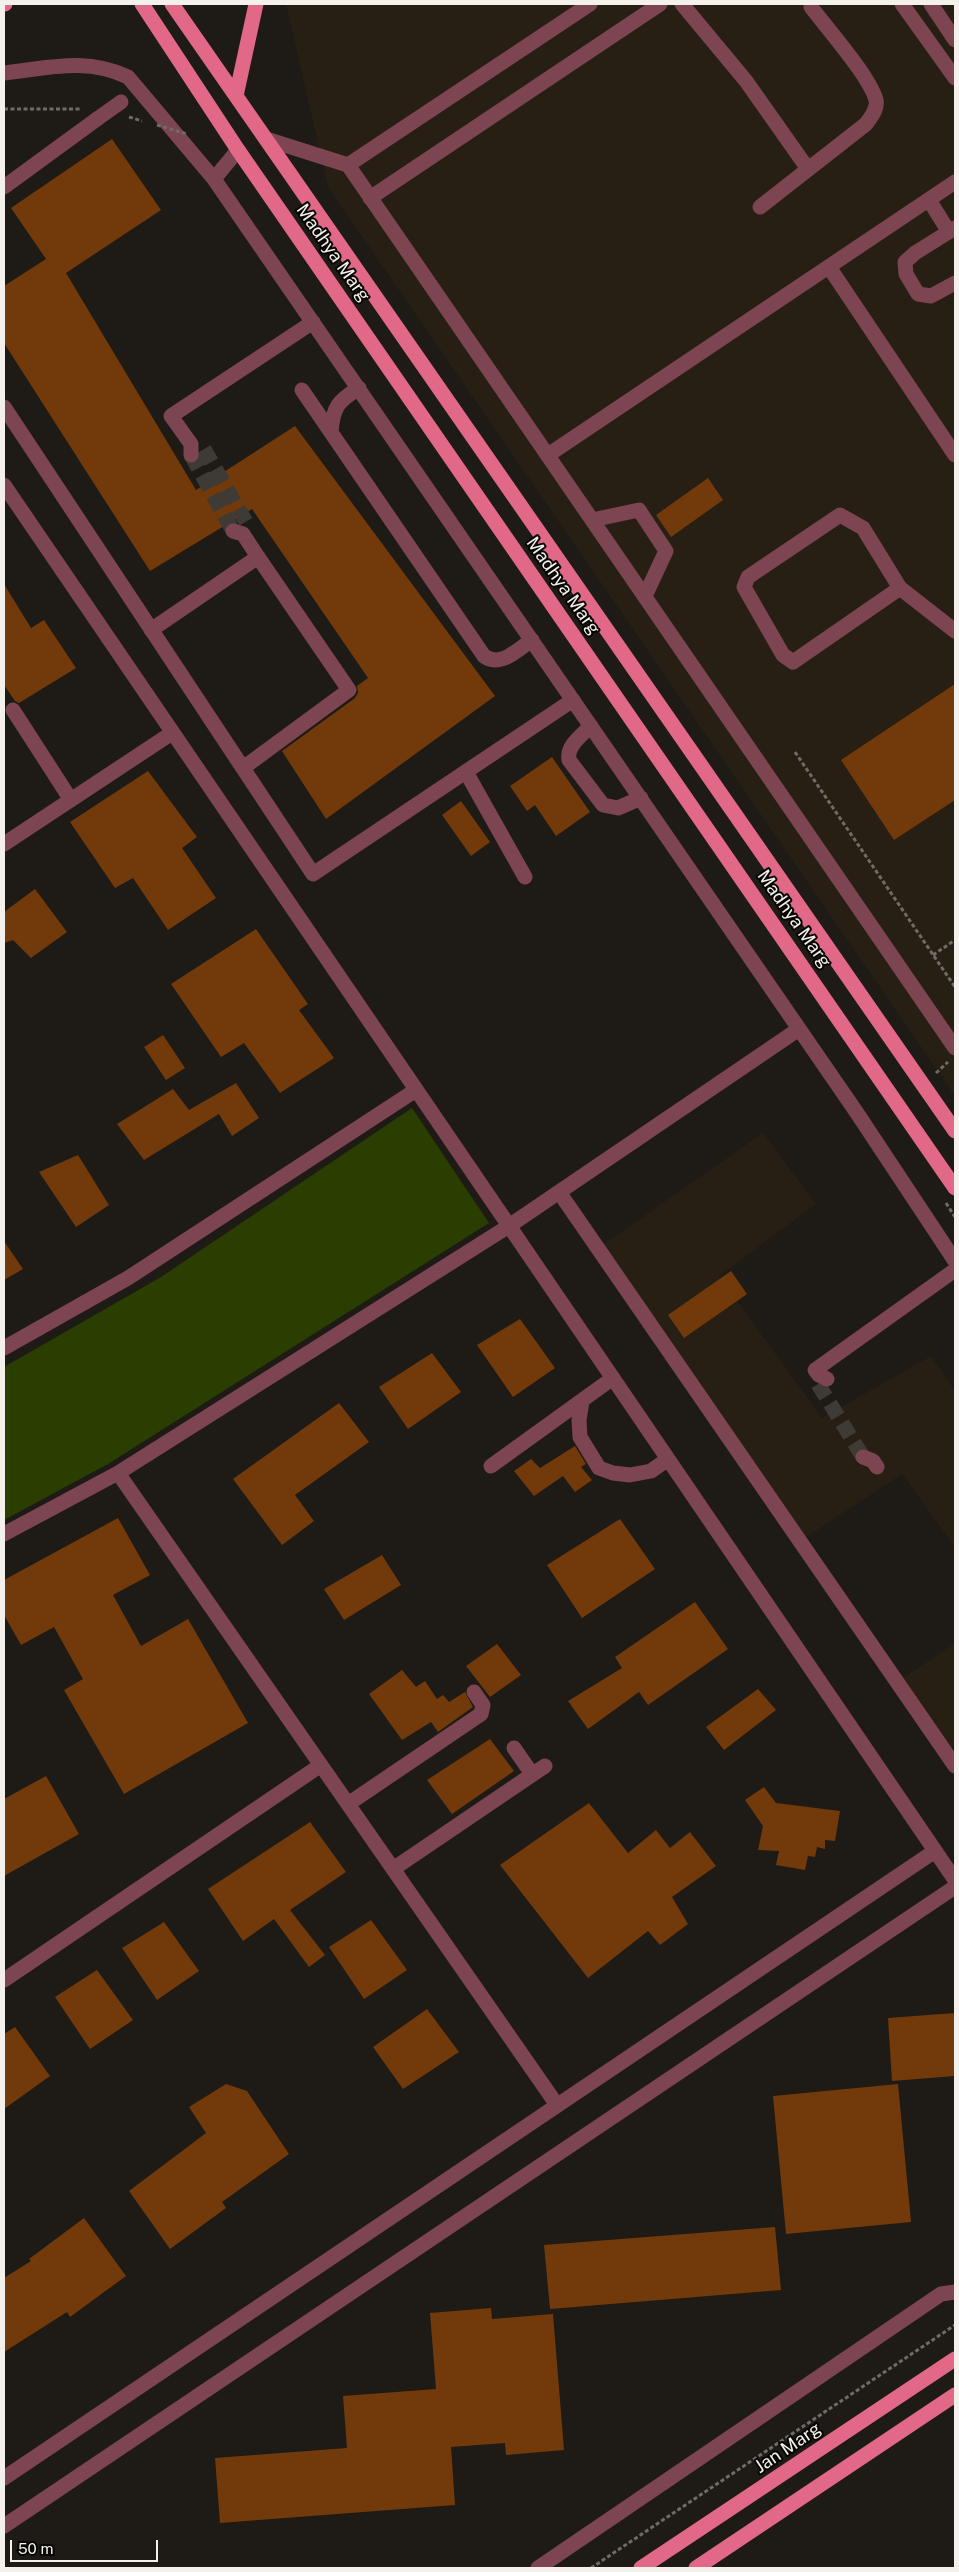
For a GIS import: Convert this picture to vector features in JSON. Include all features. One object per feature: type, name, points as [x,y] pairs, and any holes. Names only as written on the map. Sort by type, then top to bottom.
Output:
[{"type":"main road","name":"Madhya Marg","points":[[142,4],[238,150],[955,1188]]},
{"type":"main road","name":"Madhya Marg","points":[[172,4],[955,1131]]},
{"type":"main road","points":[[236,96],[256,4]]},
{"type":"main road","name":"Jan Marg","points":[[641,2568],[955,2359]]},
{"type":"main road","points":[[696,2568],[955,2395]]},
{"type":"street","points":[[348,165],[590,4]]},
{"type":"street","points":[[370,198],[660,4]]},
{"type":"street","points":[[682,4],[746,81],[808,169]]},
{"type":"street","points":[[902,4],[955,78]]},
{"type":"street","points":[[931,4],[955,40]]},
{"type":"street","points":[[760,207],[866,124],[876,110],[876,101],[868,82],[811,7]]},
{"type":"street","points":[[4,73],[88,64],[111,69],[128,77],[214,179],[800,1029],[955,1261]]},
{"type":"street","points":[[4,187],[138,90]]},
{"type":"street","points":[[266,139],[348,165],[955,1048]]},
{"type":"street","points":[[214,179],[238,150]]},
{"type":"street","points":[[548,455],[955,182]]},
{"type":"street","points":[[929,200],[952,230],[910,258],[906,262],[906,274],[918,294],[930,296],[955,283]]},
{"type":"street","points":[[829,267],[955,455]]},
{"type":"street","points":[[195,450],[172,416],[313,322]]},
{"type":"street","points":[[330,432],[337,405],[342,399],[359,388]]},
{"type":"street","points":[[302,390],[484,656],[491,661],[500,661],[532,640]]},
{"type":"street","points":[[4,407],[313,874],[573,700]]},
{"type":"street","points":[[4,485],[955,1880]]},
{"type":"street","points":[[592,520],[639,510],[666,551],[644,596]]},
{"type":"street","points":[[900,588],[793,662],[783,655],[744,587],[748,577],[840,515],[863,528],[900,588],[955,631]]},
{"type":"street","points":[[241,529],[349,690],[243,768]]},
{"type":"street","points":[[151,630],[258,557]]},
{"type":"street","points":[[13,710],[71,800]]},
{"type":"street","points":[[591,726],[570,747],[569,760],[603,805],[618,808],[641,798]]},
{"type":"street","points":[[4,844],[172,732]]},
{"type":"street","points":[[466,772],[525,877]]},
{"type":"street","points":[[4,1534],[118,1473],[509,1226],[800,1029]]},
{"type":"street","points":[[4,1348],[128,1278],[416,1090]]},
{"type":"street","points":[[559,1192],[955,1766]]},
{"type":"street","points":[[821,1379],[815,1370],[955,1270]]},
{"type":"street","points":[[491,1466],[613,1378]]},
{"type":"street","points":[[582,1401],[579,1420],[580,1437],[599,1468],[613,1473],[630,1475],[651,1471],[668,1459]]},
{"type":"street","points":[[118,1473],[558,2105]]},
{"type":"street","points":[[348,1804],[482,1714],[483,1705],[474,1692]]},
{"type":"street","points":[[514,1748],[532,1774]]},
{"type":"street","points":[[4,1980],[322,1765]]},
{"type":"street","points":[[393,1869],[545,1766]]},
{"type":"street","points":[[4,2478],[935,1851]]},
{"type":"street","points":[[4,2526],[955,1887]]},
{"type":"street","points":[[538,2568],[940,2294],[955,2292]]},
{"type":"path","points":[[157,125],[187,134]]},
{"type":"path","points":[[795,752],[955,987]]},
{"type":"path","points":[[933,955],[955,940]]},
{"type":"path","points":[[591,2568],[955,2325]]},
{"type":"shaded area","points":[[286,4],[955,4],[955,1096],[328,187]]},
{"type":"shaded area","points":[[763,1133],[816,1204],[719,1276],[822,1418],[931,1356],[955,1391],[955,1547],[902,1474],[805,1538],[594,1251]]},
{"type":"shaded area","points":[[955,1643],[955,1744],[950,1748],[900,1680]]},
{"type":"green space","points":[[412,1108],[489,1223],[108,1464],[4,1520],[4,1367],[161,1277]]},
{"type":"building","points":[[112,139],[161,210],[66,273],[196,490],[295,426],[495,696],[326,819],[282,751],[355,698],[358,693],[357,686],[368,678],[252,509],[150,571],[4,343],[4,286],[46,259],[11,208]]},
{"type":"building","points":[[708,478],[723,500],[671,537],[656,515]]},
{"type":"building","points":[[4,584],[31,628],[44,620],[76,668],[19,703],[15,701],[4,685]]},
{"type":"building","points":[[955,684],[955,800],[894,840],[841,760]]},
{"type":"building","points":[[552,757],[590,812],[556,836],[535,805],[527,811],[510,786]]},
{"type":"building","points":[[148,771],[197,837],[182,848],[216,898],[168,930],[133,878],[115,888],[70,822]]},
{"type":"building","points":[[461,801],[490,842],[471,856],[442,815]]},
{"type":"building","points":[[35,889],[67,932],[31,958],[13,940],[4,943],[4,912]]},
{"type":"building","points":[[256,929],[308,1004],[299,1010],[334,1058],[280,1093],[244,1043],[221,1057],[171,984]]},
{"type":"building","points":[[163,1035],[185,1068],[166,1080],[144,1047]]},
{"type":"building","points":[[236,1083],[259,1118],[232,1136],[219,1114],[144,1160],[117,1124],[173,1089],[189,1110]]},
{"type":"building","points":[[78,1155],[109,1205],[76,1227],[39,1172]]},
{"type":"building","points":[[4,1241],[23,1269],[4,1280]]},
{"type":"building","points":[[731,1271],[747,1294],[684,1338],[668,1315]]},
{"type":"building","points":[[520,1319],[555,1368],[513,1397],[477,1345]]},
{"type":"building","points":[[432,1353],[461,1392],[408,1429],[379,1387]]},
{"type":"building","points":[[339,1403],[369,1442],[295,1495],[314,1521],[282,1545],[233,1479]]},
{"type":"building","points":[[575,1446],[586,1464],[581,1467],[592,1480],[575,1492],[563,1476],[534,1496],[514,1471],[531,1459],[540,1468]]},
{"type":"building","points":[[118,1518],[150,1575],[113,1595],[141,1646],[188,1619],[248,1723],[124,1794],[64,1690],[83,1679],[54,1627],[21,1645],[4,1615],[4,1580]]},
{"type":"building","points":[[620,1519],[655,1569],[582,1618],[547,1565]]},
{"type":"building","points":[[382,1555],[401,1585],[344,1620],[324,1589]]},
{"type":"building","points":[[695,1602],[728,1649],[648,1705],[639,1692],[588,1729],[568,1701],[622,1668],[615,1657]]},
{"type":"building","points":[[497,1644],[521,1675],[490,1697],[466,1666]]},
{"type":"building","points":[[402,1670],[416,1687],[425,1681],[437,1699],[443,1695],[449,1702],[465,1692],[473,1707],[438,1732],[431,1722],[402,1740],[369,1694]]},
{"type":"building","points":[[758,1689],[776,1710],[724,1750],[706,1727]]},
{"type":"building","points":[[490,1739],[514,1771],[452,1814],[427,1780]]},
{"type":"building","points":[[46,1776],[79,1834],[4,1876],[4,1799]]},
{"type":"building","points":[[764,1787],[776,1803],[840,1811],[835,1841],[825,1840],[825,1849],[817,1847],[815,1857],[808,1856],[805,1870],[776,1865],[779,1851],[758,1850],[763,1826],[745,1800]]},
{"type":"building","points":[[589,1803],[628,1853],[656,1830],[670,1848],[690,1832],[716,1866],[672,1897],[688,1924],[660,1945],[648,1931],[588,1978],[500,1865]]},
{"type":"building","points":[[310,1822],[346,1872],[290,1910],[325,1955],[309,1967],[274,1919],[243,1941],[208,1889]]},
{"type":"building","points":[[371,1920],[407,1970],[364,1999],[329,1947]]},
{"type":"building","points":[[164,1922],[199,1971],[157,2000],[122,1948]]},
{"type":"building","points":[[97,1970],[133,2020],[90,2049],[55,1997]]},
{"type":"building","points":[[427,2009],[459,2052],[403,2089],[373,2047]]},
{"type":"building","points":[[955,2013],[955,2076],[892,2081],[888,2018]]},
{"type":"building","points":[[15,2027],[50,2076],[4,2109],[4,2034]]},
{"type":"building","points":[[226,2084],[247,2091],[289,2154],[222,2202],[226,2208],[170,2249],[129,2191],[206,2133],[189,2107]]},
{"type":"building","points":[[898,2084],[911,2222],[786,2234],[773,2096]]},
{"type":"building","points":[[84,2218],[126,2276],[70,2317],[67,2312],[4,2352],[4,2278],[31,2261],[29,2259]]},
{"type":"building","points":[[775,2227],[781,2290],[550,2309],[544,2245]]},
{"type":"building","points":[[491,2308],[492,2319],[553,2314],[564,2450],[506,2455],[505,2443],[451,2447],[455,2505],[220,2523],[215,2458],[347,2448],[343,2396],[436,2389],[430,2313]]},
{"type":"tunnel","points":[[204,449],[246,522]]},
{"type":"tunnel","points":[[191,455],[233,531]]},
{"type":"tunnel","points":[[818,1384],[863,1457]]}]
